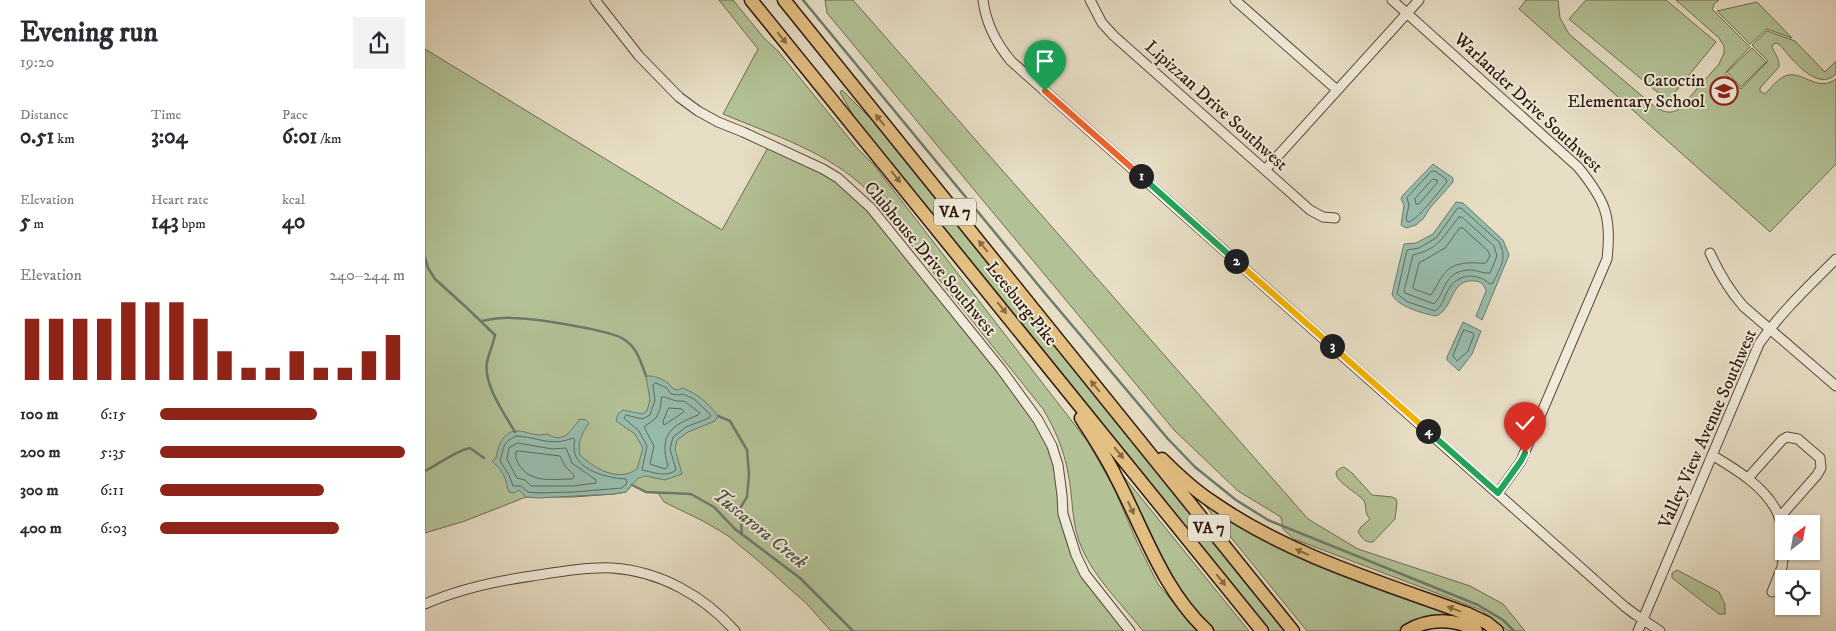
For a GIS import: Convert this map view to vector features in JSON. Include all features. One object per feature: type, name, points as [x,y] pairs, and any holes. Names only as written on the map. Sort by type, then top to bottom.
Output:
[{"type":"highway","name":"Leesburg Pike","points":[[751,0],[1262,631]]},
{"type":"highway","name":"Leesburg Pike","points":[[783,0],[1293,631]]},
{"type":"highway","points":[[1045,361],[1103,452],[1171,586],[1195,619],[1207,631]]},
{"type":"highway","points":[[1125,424],[1192,487],[1250,526],[1323,561],[1480,619],[1497,631]]},
{"type":"highway","points":[[1407,631],[1420,625],[1435,622],[1462,624],[1476,631]]},
{"type":"street","name":"Clubhouse Drive Southwest","points":[[595,0],[639,56],[679,97],[698,111],[718,122],[823,169],[838,178],[871,208],[1001,369],[1038,420],[1052,446],[1058,464],[1063,514],[1075,555],[1085,574],[1130,631]]},
{"type":"street","points":[[983,0],[993,36],[1011,61],[1624,606],[1660,631]]},
{"type":"street","name":"Lipizzan Drive Southwest","points":[[1090,0],[1102,23],[1114,36],[1310,210],[1323,217],[1335,218]]},
{"type":"street","points":[[1235,0],[1337,90]]},
{"type":"street","name":"Warlander Drive Southwest","points":[[1392,0],[1578,167],[1596,189],[1607,219],[1609,239],[1607,259],[1521,461],[1498,493]]},
{"type":"street","points":[[1265,170],[1419,0]]},
{"type":"street","points":[[1710,253],[1732,293],[1743,306],[1836,386]]},
{"type":"street","name":"Valley View Avenue Southwest","points":[[1638,631],[1759,344],[1795,299],[1836,260]]},
{"type":"street","points":[[1748,478],[1782,440],[1787,437],[1798,439],[1820,458],[1821,468],[1817,475],[1782,515]]},
{"type":"street","points":[[1712,455],[1748,478],[1775,508],[1778,515]]},
{"type":"street","points":[[1771,592],[1782,567],[1783,560]]},
{"type":"street","points":[[425,604],[468,589],[509,579],[557,572],[612,568],[650,575],[686,591],[711,606],[735,631]]},
{"type":"shaded area","points":[[719,0],[733,0],[764,38],[778,51],[857,148],[874,165],[1088,442],[1114,488],[1137,542],[1158,584],[1188,620],[1200,631],[1143,631],[1107,588],[1091,565],[1079,541],[1070,481],[1064,456],[1055,432],[1043,409],[868,191],[853,177],[818,155],[781,137],[723,114],[758,49]]},
{"type":"shaded area","points":[[825,0],[853,0],[1308,519],[1358,549],[1470,586],[1503,604],[1525,631],[1508,631],[1481,610],[1294,539],[1283,529],[1281,517],[1238,491],[1174,430],[827,13]]},
{"type":"shaded area","points":[[1526,0],[1558,0],[1560,18],[1569,34],[1655,107],[1667,112],[1674,112],[1680,108],[1719,64],[1724,53],[1724,46],[1719,38],[1676,0],[1719,0],[1713,5],[1712,9],[1750,47],[1725,73],[1741,89],[1768,61],[1752,45],[1767,31],[1795,41],[1825,72],[1836,61],[1836,74],[1829,79],[1813,77],[1805,72],[1776,43],[1772,45],[1779,67],[1760,88],[1760,91],[1765,94],[1780,79],[1790,75],[1796,75],[1822,84],[1836,79],[1836,164],[1770,232],[1519,9]]},
{"type":"shaded area","points":[[1586,0],[1666,0],[1716,42],[1668,101],[1569,19]]},
{"type":"shaded area","points":[[1757,2],[1792,38],[1767,29],[1750,44],[1717,11]]},
{"type":"shaded area","points":[[1752,48],[1766,62],[1741,87],[1727,72]]},
{"type":"shaded area","points":[[425,49],[722,230],[770,144],[823,169],[857,193],[1038,420],[1058,465],[1062,495],[1076,555],[1130,631],[831,631],[807,604],[727,535],[664,502],[658,493],[646,492],[632,485],[626,492],[614,494],[573,497],[526,497],[465,521],[425,533]]},
{"type":"shaded area","points":[[842,90],[881,129],[1288,631],[1269,631],[854,117],[840,92]]},
{"type":"shaded area","points":[[1344,467],[1372,495],[1396,499],[1395,519],[1373,542],[1366,541],[1358,532],[1370,519],[1364,501],[1343,484],[1336,474],[1338,470]]},
{"type":"shaded area","points":[[1121,473],[1249,631],[1215,631],[1174,585]]},
{"type":"shaded area","points":[[1190,487],[1214,506],[1446,612],[1446,618],[1402,631],[1307,631]]},
{"type":"shaded area","points":[[1677,570],[1719,592],[1725,604],[1725,614],[1719,614],[1672,578],[1672,573]]},
{"type":"water","points":[[1433,164],[1453,178],[1453,182],[1423,219],[1416,225],[1406,228],[1401,225],[1404,205],[1401,199]]},
{"type":"water","points":[[1456,202],[1463,203],[1503,240],[1509,255],[1482,320],[1476,316],[1486,291],[1479,282],[1467,281],[1461,284],[1446,307],[1436,316],[1405,306],[1392,294],[1404,244],[1416,243],[1433,234]]},
{"type":"water","points":[[1463,322],[1481,331],[1472,354],[1459,371],[1447,360],[1447,357]]},
{"type":"water","points":[[646,376],[661,379],[673,389],[678,390],[682,388],[693,393],[718,416],[715,421],[688,432],[677,440],[675,449],[682,474],[665,480],[646,476],[638,478],[626,492],[614,494],[538,498],[526,497],[519,490],[514,493],[509,492],[505,478],[492,461],[496,458],[500,444],[505,436],[514,431],[519,431],[536,435],[547,434],[558,438],[563,437],[570,432],[580,419],[586,420],[589,423],[581,438],[579,446],[580,455],[599,469],[614,474],[622,475],[637,469],[643,448],[635,434],[616,421],[618,414],[623,410],[642,414],[647,411],[650,400]]},
{"type":"waterway","points":[[803,0],[1044,292],[1168,439],[1195,467],[1236,500],[1268,520],[1478,605],[1503,620],[1514,631]]},
{"type":"waterway","points":[[425,257],[428,268],[435,279],[495,335],[487,362],[488,380],[495,398],[515,432]]},
{"type":"waterway","points":[[482,321],[505,318],[536,320],[571,325],[617,336],[633,347],[646,376]]},
{"type":"waterway","points":[[718,416],[730,421],[747,450],[749,474],[747,497],[740,508],[742,535]]},
{"type":"waterway","name":"Tuscarora Creek","points":[[425,471],[453,455],[470,448],[484,458]]},
{"type":"waterway","name":"Tuscarora Creek","points":[[632,485],[646,492],[691,494],[714,507],[735,529],[800,578],[853,631]]},
{"type":"place","name":"Catoctin Elementary School","points":[[1724,91]]},
{"type":"route","points":[[1045,91],[1498,493],[1525,453]]}]
